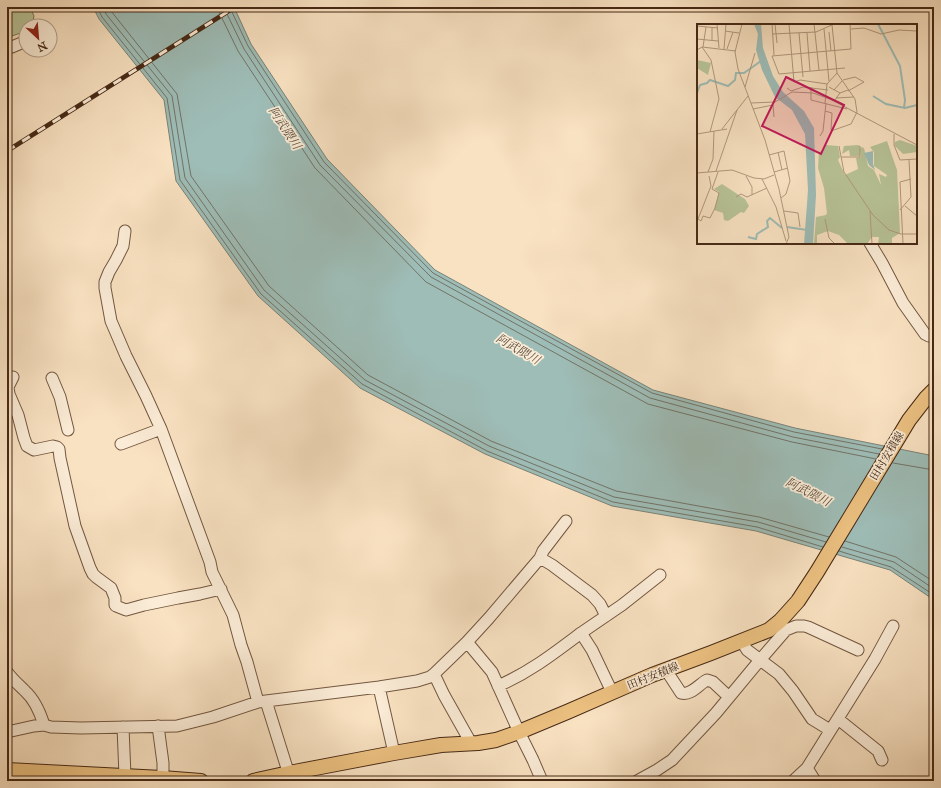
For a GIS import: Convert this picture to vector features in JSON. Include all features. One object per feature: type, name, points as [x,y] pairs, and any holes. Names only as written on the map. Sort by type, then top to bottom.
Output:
[{"type":"main road","name":"田村安積線","points":[[252,781],[290,777],[394,753],[441,745],[478,743],[496,740],[519,732],[652,675],[769,630],[780,621],[798,600],[817,572],[909,420],[934,390]]},
{"type":"main road","points":[[7,770],[125,776],[162,780],[201,781]]},
{"type":"street","points":[[12,47],[18,44]]},
{"type":"street","points":[[126,231],[123,246],[105,282],[111,321],[161,429],[210,562],[212,572],[233,614],[241,645],[290,777]]},
{"type":"street","points":[[871,244],[908,310],[925,334],[929,336],[934,335]]},
{"type":"street","points":[[13,377],[8,387],[8,394],[18,415],[27,446],[34,450],[53,446],[59,449],[76,529],[93,574],[111,588],[115,598],[115,605],[126,610],[164,600],[220,589]]},
{"type":"street","points":[[52,378],[60,397],[68,430]]},
{"type":"street","points":[[121,444],[161,429]]},
{"type":"street","points":[[7,732],[44,725],[81,728],[177,726],[213,717],[262,701],[379,687],[417,681],[430,677],[467,642],[489,618],[540,558],[543,551],[566,521]]},
{"type":"street","points":[[540,558],[552,565],[592,595],[600,604],[606,616]]},
{"type":"street","points":[[498,686],[516,678],[532,668],[622,606],[660,575]]},
{"type":"street","points":[[637,781],[672,760],[729,698],[786,630],[800,626],[808,626],[858,650]]},
{"type":"street","points":[[793,781],[807,768],[875,659],[893,626]]},
{"type":"street","points":[[581,634],[592,650],[612,692]]},
{"type":"street","points":[[742,641],[747,650],[782,677],[794,691],[812,718],[830,730]]},
{"type":"street","points":[[467,642],[492,672],[542,781]]},
{"type":"street","points":[[666,670],[681,693],[689,693],[707,680],[713,682],[729,698]]},
{"type":"street","points":[[7,672],[34,700],[44,725]]},
{"type":"street","points":[[434,674],[444,696],[470,743]]},
{"type":"street","points":[[379,687],[394,753]]},
{"type":"street","points":[[838,719],[878,751],[882,760]]},
{"type":"street","points":[[158,726],[163,770],[162,780]]},
{"type":"street","points":[[123,727],[125,776]]},
{"type":"street","points":[[807,768],[815,781]]},
{"type":"green space","points":[[7,7],[30,7],[34,18],[18,18],[18,34],[7,39]]},
{"type":"water","name":"阿武隈川","points":[[93,7],[234,7],[251,44],[327,159],[435,270],[653,390],[795,428],[934,456],[934,600],[890,570],[756,531],[612,506],[485,454],[360,388],[258,296],[176,181],[164,100],[99,19]]},
{"type":"railway","points":[[7,151],[235,7]]}]
